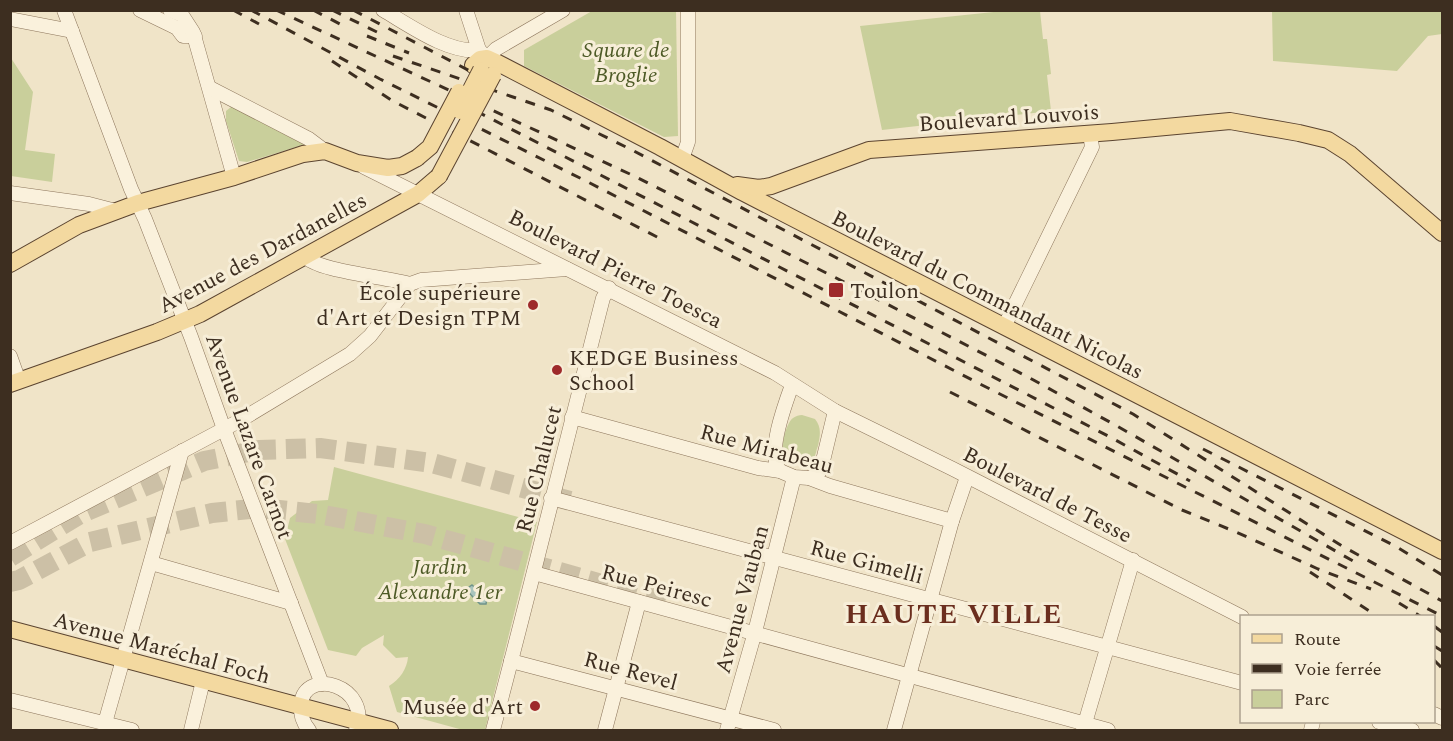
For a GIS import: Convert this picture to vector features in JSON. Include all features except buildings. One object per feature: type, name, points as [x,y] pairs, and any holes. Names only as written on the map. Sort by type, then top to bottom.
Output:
[{"type":"main road","name":"Boulevard du Commandant Nicolas","points":[[483,63],[497,72],[516,72],[752,198],[1443,551]]},
{"type":"main road","points":[[10,264],[78,225],[138,203],[234,177],[303,154],[325,151],[357,164],[402,166],[417,158],[430,147],[483,63]]},
{"type":"main road","points":[[428,181],[483,63]]},
{"type":"main road","name":"Boulevard Louvois","points":[[727,183],[759,188],[771,186],[869,150],[1230,121],[1328,140],[1350,154],[1443,233]]},
{"type":"main road","name":"Avenue des Dardanelles","points":[[15,382],[185,321],[305,256],[428,181]]},
{"type":"main road","name":"Avenue Maréchal Foch","points":[[10,629],[301,707],[357,727],[390,730]]},
{"type":"street","name":"Avenue Lazare Carnot","points":[[64,10],[130,189],[138,203],[185,321],[322,684]]},
{"type":"street","points":[[140,10],[177,28],[183,36],[195,36]]},
{"type":"street","points":[[170,10],[182,15],[195,36],[234,177]]},
{"type":"street","name":"Boulevard du Commandant Nicolas","points":[[383,10],[451,47],[469,51],[483,63]]},
{"type":"street","points":[[466,10],[483,63],[496,49],[563,10]]},
{"type":"street","points":[[682,159],[688,142],[688,10]]},
{"type":"street","points":[[10,19],[72,31]]},
{"type":"street","points":[[210,88],[309,139],[325,151]]},
{"type":"street","points":[[1004,327],[1092,147],[1090,134]]},
{"type":"street","name":"Boulevard Pierre Toesca","points":[[357,164],[428,181],[568,268],[775,373],[835,411]]},
{"type":"street","points":[[10,193],[88,204],[116,211]]},
{"type":"street","points":[[305,256],[310,262],[324,267],[394,279],[410,284]]},
{"type":"street","points":[[10,543],[224,429],[350,354],[370,336],[410,284],[421,280],[568,268]]},
{"type":"street","name":"Rue Chalucet","points":[[493,730],[603,298],[609,288]]},
{"type":"street","points":[[10,356],[15,382]]},
{"type":"street","points":[[780,471],[774,453],[792,385]]},
{"type":"street","points":[[809,478],[817,475],[821,469],[835,411]]},
{"type":"street","name":"Boulevard de Tesse","points":[[835,411],[1240,616]]},
{"type":"street","name":"Rue Mirabeau","points":[[572,417],[758,468],[780,471],[794,477],[809,478],[952,521]]},
{"type":"street","points":[[105,723],[182,452]]},
{"type":"street","name":"Avenue Vauban","points":[[729,724],[794,477]]},
{"type":"street","points":[[894,730],[929,600],[967,477]]},
{"type":"street","name":"Rue Gimelli","points":[[551,498],[1240,682]]},
{"type":"street","points":[[1084,728],[1133,560]]},
{"type":"street","points":[[151,563],[291,603]]},
{"type":"street","name":"Rue Peiresc","points":[[534,573],[755,632],[1084,728],[1108,730]]},
{"type":"street","points":[[605,730],[639,602]]},
{"type":"street","name":"Rue Revel","points":[[511,661],[617,689],[729,724],[774,730]]},
{"type":"street","points":[[191,730],[204,681]]},
{"type":"street","points":[[309,730],[303,721],[301,707],[303,696],[308,690],[322,684],[342,688],[350,694],[358,711],[357,727]]},
{"type":"street","points":[[10,700],[132,730]]},
{"type":"street","points":[[1383,723],[1412,730]]},
{"type":"street","points":[[1440,730],[1443,724]]},
{"type":"green space","name":"Square de Broglie","points":[[592,11],[676,11],[678,136],[664,137],[524,66],[524,50]]},
{"type":"green space","points":[[1003,11],[1040,11],[1043,39],[1047,39],[1051,74],[1047,75],[1051,111],[882,130],[860,26]]},
{"type":"green space","points":[[1272,11],[1442,11],[1442,34],[1428,36],[1397,71],[1273,61]]},
{"type":"green space","points":[[11,58],[33,92],[25,150],[55,154],[52,182],[11,176]]},
{"type":"green space","points":[[235,107],[303,145],[247,162],[239,161],[226,121],[226,111]]},
{"type":"green space","points":[[802,415],[815,419],[820,432],[814,458],[801,463],[786,456],[783,445],[788,424],[795,417]]},
{"type":"green space","name":"Jardin Alexandre 1er","points":[[334,467],[537,522],[485,730],[463,730],[397,712],[389,686],[402,673],[408,657],[396,658],[383,645],[384,635],[362,648],[356,656],[328,650],[285,539],[290,518],[312,501],[328,500]]},
{"type":"water","points":[[472,585],[487,598],[486,604],[480,604],[470,594],[469,587]]},
{"type":"tunnel","points":[[10,557],[80,514],[204,461],[259,450],[320,448],[432,463],[570,501]]},
{"type":"tunnel","points":[[10,582],[19,580],[90,542],[212,513],[260,508],[318,514],[425,534],[669,603]]},
{"type":"railway","points":[[233,10],[259,24]]},
{"type":"railway","points":[[251,10],[380,79],[584,180],[982,385],[1442,616]]},
{"type":"railway","points":[[276,10],[632,175],[852,286],[1028,377],[1353,561]]},
{"type":"railway","points":[[313,10],[340,24]]},
{"type":"railway","points":[[332,10],[381,34]]},
{"type":"railway","points":[[353,10],[489,81]]},
{"type":"railway","points":[[367,36],[409,53]]},
{"type":"railway","points":[[393,56],[551,110],[632,150],[1133,414],[1342,546],[1442,601]]},
{"type":"railway","points":[[332,61],[391,100],[663,240]]},
{"type":"railway","points":[[476,111],[1110,437],[1190,481]]},
{"type":"railway","points":[[950,392],[1182,510],[1318,569],[1371,589]]},
{"type":"railway","points":[[1203,449],[1397,547],[1442,575]]},
{"type":"railway","points":[[1310,572],[1375,615]]},
{"type":"railway","points":[[1399,603],[1418,615]]},
{"type":"railway","points":[[1435,627],[1442,632]]},
{"type":"railway","points":[[1435,647],[1442,651]]},
{"type":"railway","points":[[1435,661],[1442,668]]},
{"type":"place","name":"Toulon","points":[[836,290]]},
{"type":"place","name":"École supérieure d'Art et Design TPM","points":[[533,305]]},
{"type":"place","name":"KEDGE Business School","points":[[557,370]]},
{"type":"place","name":"Musée d'Art","points":[[535,706]]},
{"type":"district","name":"HAUTE VILLE","points":[[954,613]]}]
